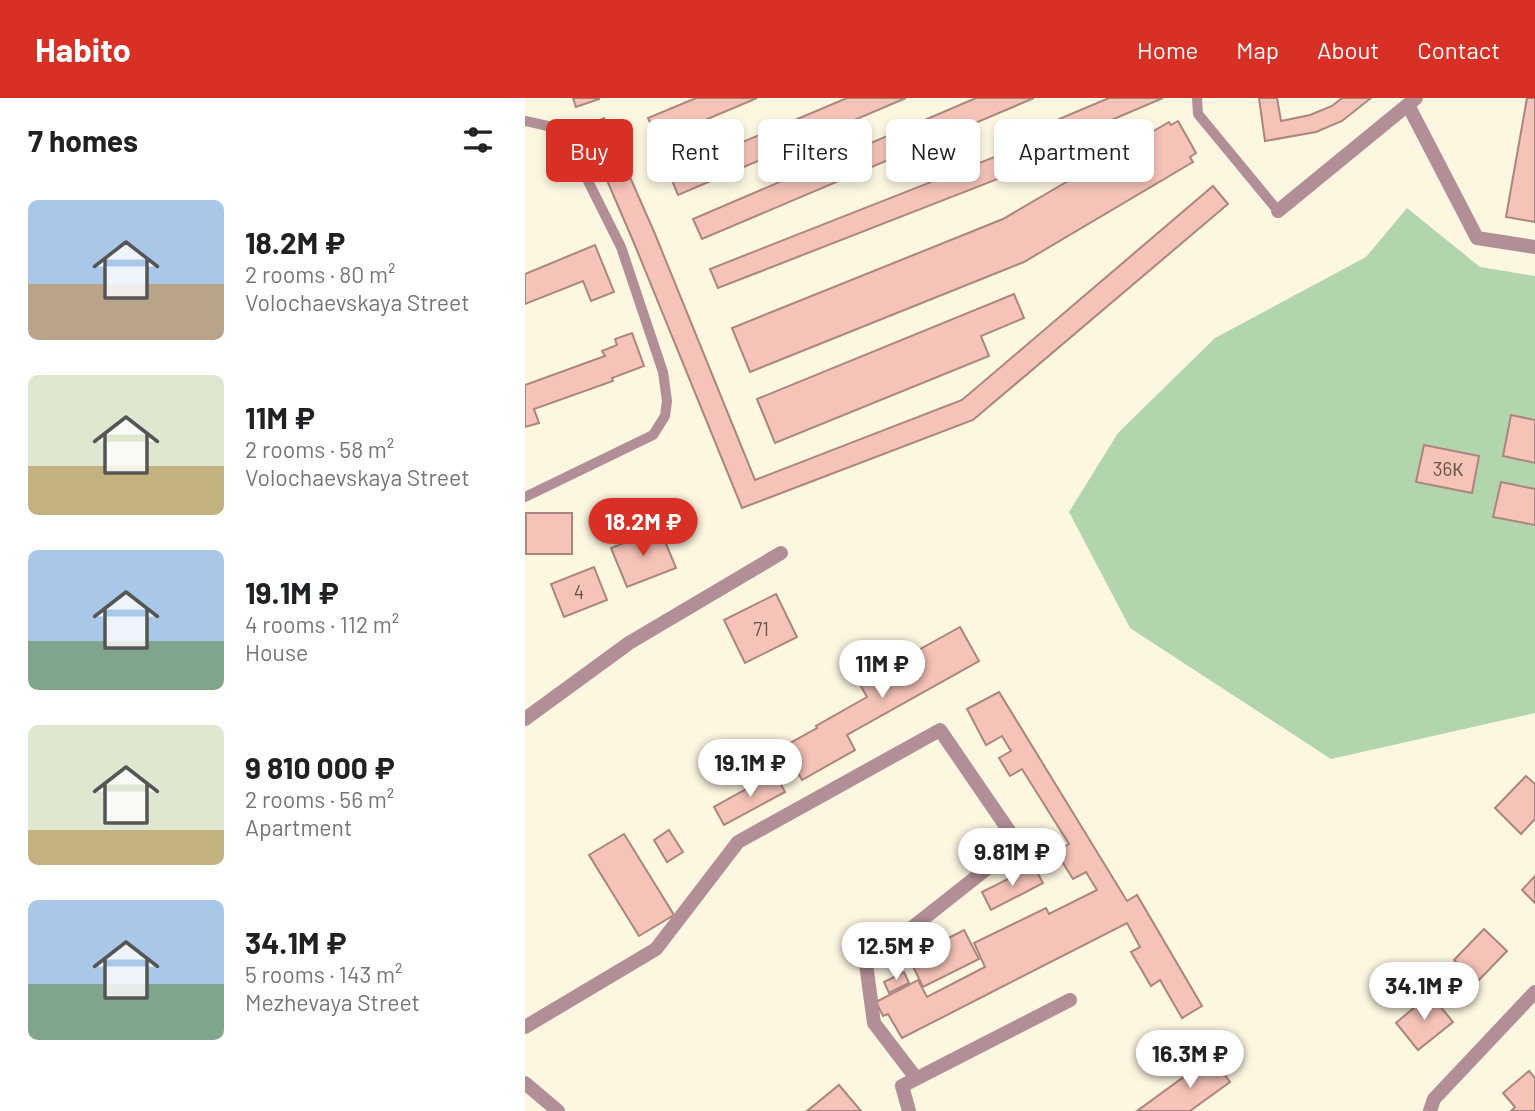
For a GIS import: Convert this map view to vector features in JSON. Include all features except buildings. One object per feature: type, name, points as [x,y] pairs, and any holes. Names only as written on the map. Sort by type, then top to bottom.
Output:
[{"type":"street","points":[[1278,211],[1412,101],[1477,238],[1535,247]]},
{"type":"street","points":[[525,719],[629,643],[781,553]]},
{"type":"street","points":[[525,1027],[656,949],[739,842],[940,730],[1018,844],[866,964],[874,1023],[916,1078]]},
{"type":"street","points":[[1430,1111],[1434,1099],[1535,992]]},
{"type":"street","points":[[909,1111],[901,1086],[1070,1000]]},
{"type":"street","points":[[525,1083],[558,1111]]},
{"type":"lane","points":[[1197,98],[1198,114],[1278,211]]},
{"type":"lane","points":[[525,121],[548,126],[561,136],[588,181],[621,247],[663,372],[667,401],[665,416],[653,435],[525,497]]},
{"type":"green space","points":[[1407,208],[1480,267],[1535,276],[1535,713],[1331,759],[1130,628],[1069,512],[1118,433],[1215,338],[1366,257]]}]
